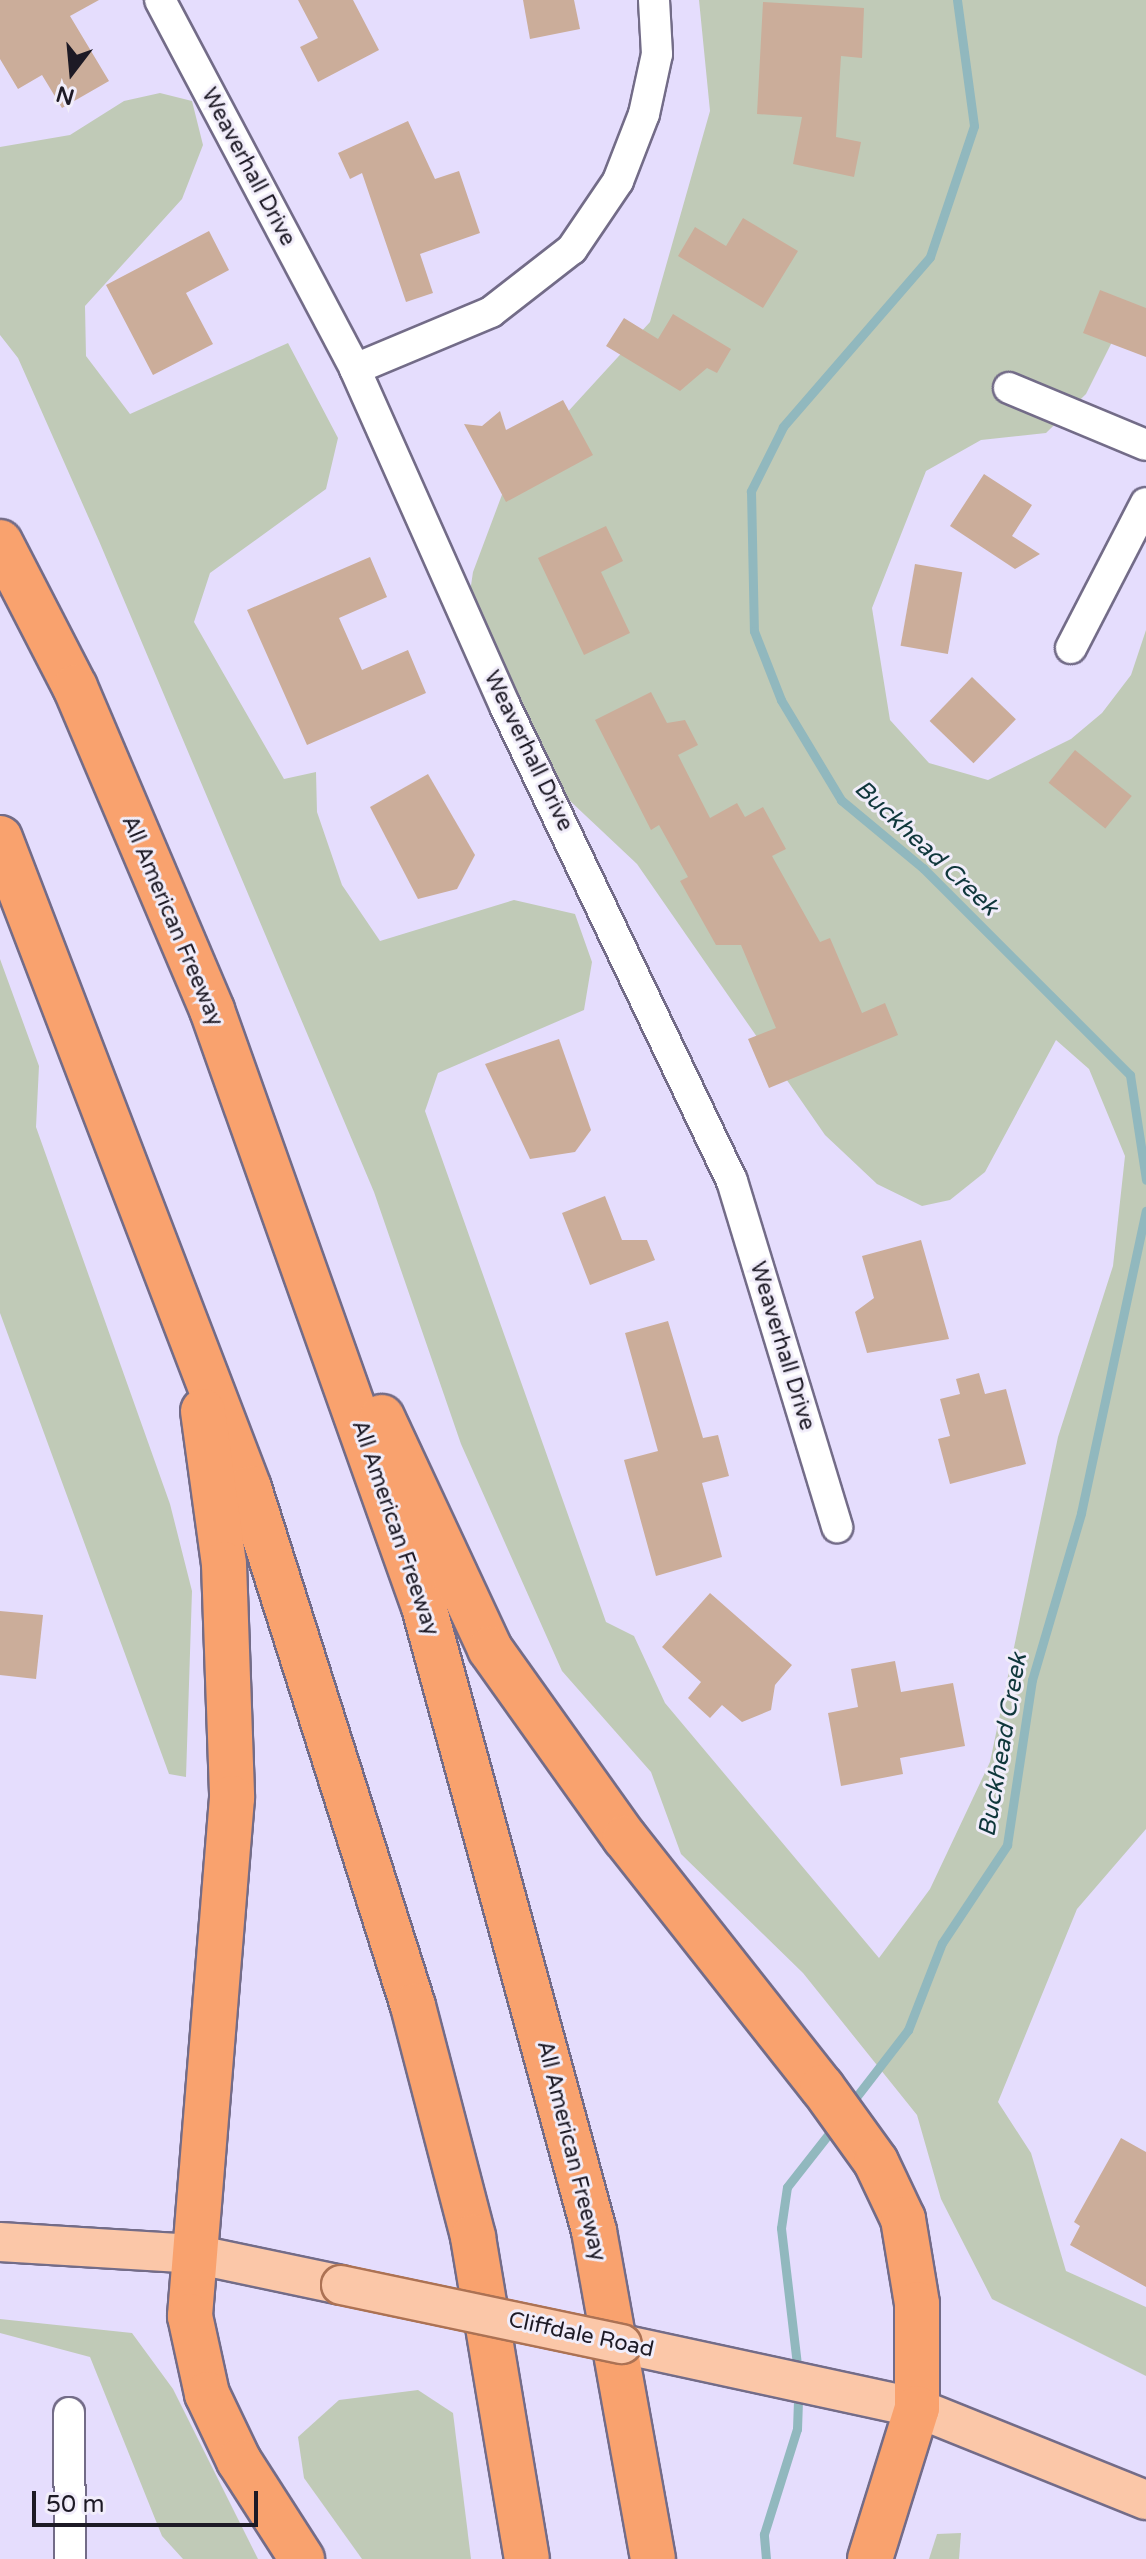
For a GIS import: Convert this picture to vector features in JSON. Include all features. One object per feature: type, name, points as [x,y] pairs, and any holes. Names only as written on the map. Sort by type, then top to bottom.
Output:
[{"type":"highway","name":"All American Freeway","points":[[0,542],[75,687],[212,1010],[324,1315],[475,1776],[594,2231],[653,2559]]},
{"type":"highway","points":[[0,838],[198,1349],[413,2006],[473,2237],[527,2559]]},
{"type":"highway","points":[[324,1315],[380,1413],[490,1649],[625,1838],[876,2162],[913,2260],[917,2408],[870,2559]]},
{"type":"highway","points":[[198,1349],[225,1580],[232,1798],[190,2316],[207,2394],[239,2461],[302,2559]]},
{"type":"main road","name":"Cliffdale Road","points":[[0,2242],[194,2254],[775,2376],[917,2408],[1146,2500]]},
{"type":"street","name":"Weaverhall Drive","points":[[160,0],[355,369],[505,706],[732,1181],[837,1527]]},
{"type":"street","points":[[355,369],[491,312],[572,249],[618,181],[644,114],[657,54],[654,0]]},
{"type":"street","points":[[1009,388],[1146,445]]},
{"type":"street","points":[[1071,648],[1146,503]]},
{"type":"street","points":[[69,2413],[70,2559]]},
{"type":"green space","points":[[699,0],[1146,0],[1146,321],[1123,320],[1086,394],[1046,433],[981,440],[926,471],[872,608],[890,720],[929,763],[988,780],[1071,739],[1102,713],[1131,675],[1146,630],[1146,1829],[1077,1909],[998,2102],[1031,2153],[1066,2271],[1146,2307],[1146,2376],[992,2299],[941,2199],[917,2115],[803,1973],[681,1854],[651,1772],[562,1671],[461,1444],[374,1192],[99,541],[18,358],[0,335],[0,147],[70,135],[124,101],[160,93],[192,101],[203,145],[182,199],[85,306],[86,356],[130,414],[288,343],[338,438],[326,489],[210,573],[194,622],[284,779],[316,772],[317,812],[342,885],[380,941],[514,900],[575,914],[592,962],[584,1010],[438,1073],[425,1111],[606,1622],[634,1636],[665,1703],[879,1958],[930,1889],[990,1762],[1058,1437],[1113,1266],[1125,1156],[1089,1069],[1056,1040],[985,1172],[950,1200],[922,1206],[877,1184],[825,1135],[637,864],[516,750],[467,612],[473,572],[509,476],[650,322],[710,111]]},
{"type":"green space","points":[[0,959],[39,1066],[36,1127],[170,1504],[192,1591],[186,1777],[169,1774],[0,1313]]},
{"type":"green space","points":[[0,2319],[132,2333],[173,2389],[258,2559],[183,2559],[162,2536],[90,2357],[0,2333]]},
{"type":"green space","points":[[418,2390],[453,2413],[471,2559],[362,2559],[304,2478],[298,2437],[339,2400]]},
{"type":"green space","points":[[961,2533],[959,2559],[929,2559],[937,2534]]},
{"type":"building","points":[[0,0],[99,0],[70,16],[109,81],[62,108],[42,75],[18,89],[0,59]]},
{"type":"building","points":[[298,0],[353,0],[379,50],[318,82],[300,47],[318,38]]},
{"type":"building","points":[[523,0],[574,0],[580,29],[530,39]]},
{"type":"building","points":[[763,2],[864,8],[862,58],[841,56],[836,137],[861,142],[854,177],[793,164],[802,117],[757,114]]},
{"type":"building","points":[[408,121],[435,179],[459,171],[480,233],[420,254],[433,293],[406,302],[362,173],[350,179],[338,153]]},
{"type":"building","points":[[743,218],[798,251],[763,308],[678,256],[695,227],[726,246]]},
{"type":"building","points":[[209,231],[229,270],[186,293],[213,344],[153,375],[106,285]]},
{"type":"building","points":[[1100,290],[1146,308],[1146,357],[1083,333]]},
{"type":"building","points":[[673,314],[731,349],[717,373],[707,368],[680,391],[606,346],[624,318],[658,339]]},
{"type":"building","points":[[563,400],[593,455],[506,502],[464,424],[482,426],[500,411],[506,430]]},
{"type":"building","points":[[984,474],[1032,505],[1012,536],[1040,554],[1015,569],[950,526]]},
{"type":"building","points":[[606,526],[623,561],[601,572],[630,633],[584,655],[538,558]]},
{"type":"building","points":[[370,557],[387,597],[339,618],[362,670],[408,650],[426,693],[307,745],[247,610]]},
{"type":"building","points":[[915,564],[962,572],[948,654],[901,646]]},
{"type":"building","points":[[972,677],[1016,719],[974,763],[930,721]]},
{"type":"building","points":[[651,692],[667,723],[685,720],[698,745],[678,755],[710,818],[737,803],[745,817],[763,807],[786,849],[772,856],[820,942],[830,938],[862,1013],[885,1003],[898,1035],[769,1088],[748,1039],[776,1028],[741,945],[716,945],[680,881],[688,877],[659,825],[651,830],[595,720]]},
{"type":"building","points":[[1075,750],[1132,796],[1105,829],[1049,783]]},
{"type":"building","points":[[428,774],[475,855],[457,889],[418,899],[370,807]]},
{"type":"building","points":[[559,1039],[591,1130],[575,1152],[530,1159],[485,1064]]},
{"type":"building","points":[[605,1196],[622,1240],[647,1240],[655,1260],[590,1285],[562,1213]]},
{"type":"building","points":[[921,1240],[949,1339],[867,1353],[855,1312],[874,1298],[862,1256]]},
{"type":"building","points":[[668,1321],[703,1438],[718,1435],[729,1476],[702,1483],[722,1557],[656,1576],[624,1460],[658,1451],[625,1333]]},
{"type":"building","points":[[979,1373],[985,1394],[1006,1389],[1026,1464],[950,1484],[938,1439],[950,1436],[940,1399],[960,1394],[956,1379]]},
{"type":"building","points":[[710,1593],[792,1665],[775,1685],[771,1710],[742,1722],[722,1705],[710,1718],[688,1698],[701,1682],[662,1647]]},
{"type":"building","points":[[0,1611],[43,1615],[36,1679],[0,1675]]},
{"type":"building","points":[[895,1661],[901,1692],[953,1683],[965,1746],[900,1758],[903,1774],[841,1786],[828,1713],[858,1707],[851,1669]]},
{"type":"building","points":[[1121,2138],[1146,2152],[1146,2287],[1070,2245],[1080,2226],[1074,2222]]},
{"type":"waterway","name":"Buckhead Creek","points":[[957,0],[974,126],[930,257],[783,427],[751,491],[754,631],[781,700],[841,800],[923,868],[1130,1075],[1146,1180]]},
{"type":"waterway","name":"Buckhead Creek","points":[[850,2105],[908,2030],[942,1943],[1007,1845],[1032,1680],[1081,1513],[1146,1211]]},
{"type":"waterway","name":"Buckhead Creek","points":[[798,2373],[781,2228],[787,2187],[834,2127]]},
{"type":"waterway","name":"Buckhead Creek","points":[[766,2559],[764,2534],[797,2429],[798,2392]]}]
